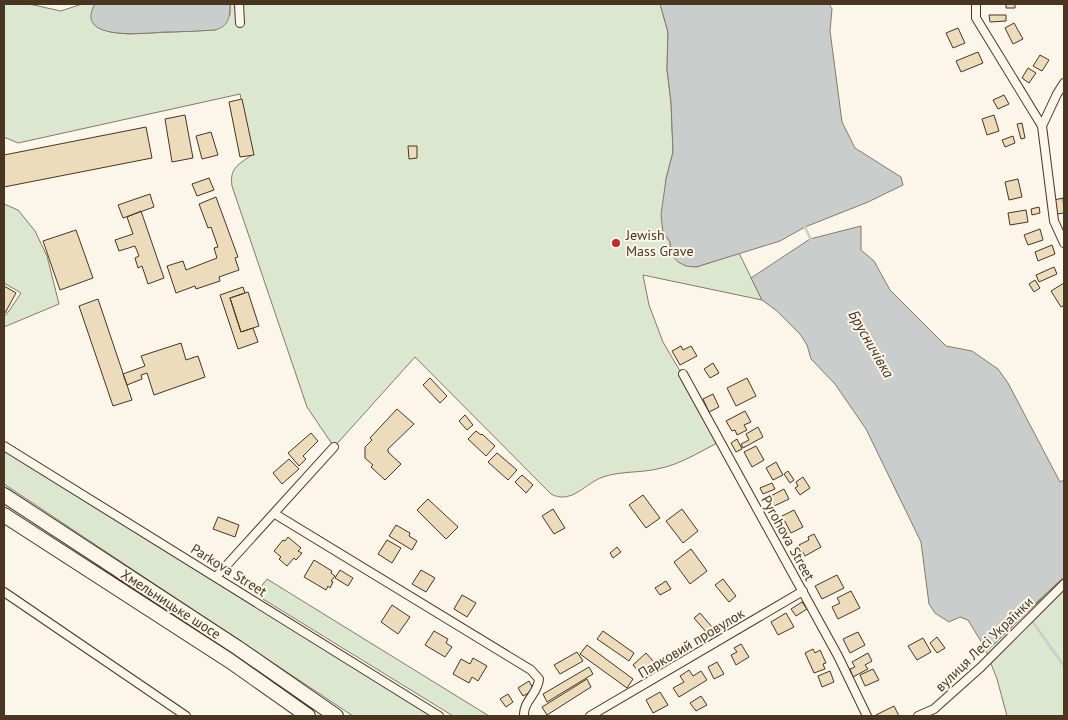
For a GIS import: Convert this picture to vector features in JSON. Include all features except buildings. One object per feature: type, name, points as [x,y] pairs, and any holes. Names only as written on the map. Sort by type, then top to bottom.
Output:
[{"type":"highway","name":"Хмельницьке шосе","points":[[4,495],[238,648],[336,716]]},
{"type":"highway","name":"Хмельницьке шосе","points":[[4,515],[230,661],[308,716]]},
{"type":"street","points":[[239,4],[240,23]]},
{"type":"street","points":[[976,4],[976,18],[1042,126],[1054,221],[1064,242]]},
{"type":"street","points":[[1042,126],[1064,83]]},
{"type":"street","name":"Pyrohova Street","points":[[683,374],[838,656],[867,716]]},
{"type":"street","name":"Parkova Street","points":[[4,446],[439,716]]},
{"type":"street","points":[[216,577],[334,448]]},
{"type":"street","points":[[275,514],[531,670],[539,679],[538,687],[526,706],[524,716]]},
{"type":"street","name":"вулиця Лесі Українки","points":[[918,716],[934,709],[981,667],[1064,584]]},
{"type":"street","name":"Парковий провулок","points":[[590,716],[803,591]]},
{"type":"street","points":[[4,592],[186,716]]},
{"type":"green space","points":[[4,4],[29,4],[61,11],[82,4],[98,4],[110,32],[128,34],[215,30],[230,15],[230,4],[660,4],[668,32],[667,69],[671,102],[673,152],[666,179],[663,232],[670,242],[671,254],[696,267],[739,253],[762,300],[643,275],[649,305],[663,342],[721,441],[666,467],[610,475],[596,480],[572,495],[559,497],[551,494],[415,357],[334,447],[307,407],[232,186],[234,170],[253,154],[240,94],[18,143],[4,137]]},
{"type":"green space","points":[[4,204],[18,210],[35,231],[47,256],[59,304],[4,327],[4,317],[21,293],[4,283]]},
{"type":"green space","points":[[4,446],[439,716],[353,716],[4,484]]},
{"type":"green space","points":[[1064,577],[1064,716],[1007,716],[997,679],[985,648],[989,649]]},
{"type":"green space","points":[[267,579],[489,716],[453,716],[263,599],[260,588]]},
{"type":"water","points":[[95,4],[230,4],[230,9],[226,23],[215,30],[128,34],[102,30],[94,25],[91,16]]},
{"type":"water","points":[[660,4],[829,4],[832,9],[830,31],[842,122],[855,148],[901,177],[903,185],[868,202],[805,227],[780,241],[696,267],[686,266],[678,262],[671,254],[670,242],[663,232],[661,215],[666,179],[673,152],[671,102],[667,69],[668,32]]},
{"type":"water","points":[[861,226],[861,250],[874,261],[890,290],[946,346],[972,351],[998,369],[1008,383],[1060,482],[1064,480],[1064,577],[989,649],[985,648],[968,620],[960,617],[949,622],[935,613],[929,604],[921,542],[866,429],[835,384],[811,359],[807,345],[800,334],[777,311],[762,300],[751,278],[810,239]]},
{"type":"waterway","name":"Брусничівка","points":[[804,225],[811,240]]},
{"type":"waterway","name":"Брусничівка","points":[[1025,611],[1064,666]]},
{"type":"place","name":"Jewish Mass Grave","points":[[616,243]]}]
